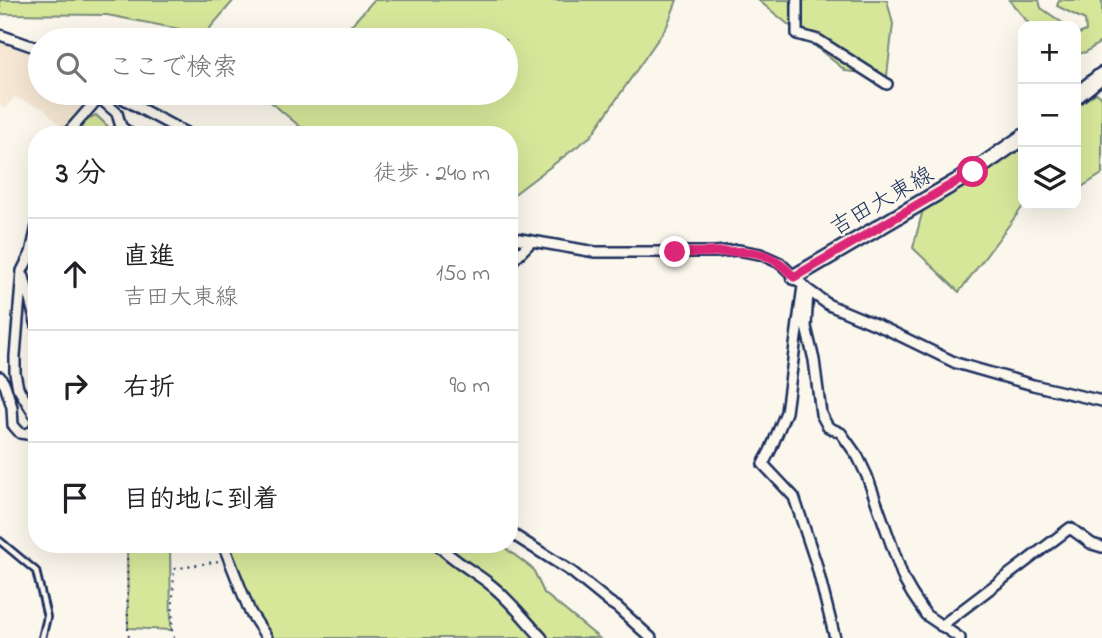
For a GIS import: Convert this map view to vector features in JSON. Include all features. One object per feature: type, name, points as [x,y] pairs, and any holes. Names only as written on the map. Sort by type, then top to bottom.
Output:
[{"type":"main road","points":[[1081,92],[1102,75]]},
{"type":"main road","name":"吉田大東線","points":[[802,284],[1018,140]]},
{"type":"street","points":[[797,0],[797,34],[818,40],[887,84]]},
{"type":"street","points":[[0,35],[28,45]]},
{"type":"street","points":[[74,126],[92,105]]},
{"type":"street","points":[[108,105],[117,113],[121,126]]},
{"type":"street","points":[[134,105],[173,126]]},
{"type":"street","points":[[518,239],[595,252],[749,251],[770,257],[802,284],[842,311],[956,363],[1102,401]]},
{"type":"street","points":[[518,255],[531,242]]},
{"type":"street","points":[[28,259],[22,271],[15,356],[18,388],[28,405]]},
{"type":"street","points":[[22,271],[28,293]]},
{"type":"street","points":[[802,284],[806,327],[814,360],[821,414],[828,427],[841,433],[858,457],[904,580],[912,594],[926,615],[960,638]]},
{"type":"street","points":[[802,284],[786,412],[762,464],[794,497],[816,563],[835,638]]},
{"type":"street","points":[[0,377],[12,407],[13,425],[20,433],[28,433]]},
{"type":"street","points":[[941,626],[1070,528],[1092,544],[1102,547]]},
{"type":"street","points":[[518,538],[572,572],[651,638]]},
{"type":"street","points":[[226,553],[250,612],[267,638]]},
{"type":"street","points":[[446,553],[503,595],[542,638]]},
{"type":"lane","points":[[0,541],[36,572],[47,617],[42,638]]},
{"type":"path","points":[[127,553],[129,638]]},
{"type":"path","points":[[174,638],[174,569],[229,560]]},
{"type":"shaded area","points":[[0,39],[28,49],[28,103],[14,97],[5,109],[0,104]]},
{"type":"shaded area","points":[[34,105],[82,105],[69,126],[61,126],[44,109]]},
{"type":"green space","points":[[0,0],[234,0],[210,28],[174,28],[107,15],[0,14]]},
{"type":"green space","points":[[374,0],[677,0],[667,26],[591,136],[518,191],[518,126],[299,126],[274,105],[518,105],[518,28],[349,28]]},
{"type":"green space","points":[[758,0],[887,0],[893,24],[887,76],[846,71]]},
{"type":"green space","points":[[1009,0],[1039,0],[1041,8],[1060,21],[1027,21]]},
{"type":"green space","points":[[1059,0],[1102,0],[1102,41],[1081,53],[1081,33],[1086,31],[1085,20],[1057,6]]},
{"type":"green space","points":[[1096,93],[1102,97],[1102,174],[1081,187],[1081,147],[1081,104]]},
{"type":"green space","points":[[96,115],[108,126],[78,126]]},
{"type":"green space","points":[[1018,150],[1018,210],[1020,210],[959,292],[913,248],[926,198]]},
{"type":"green space","points":[[127,553],[170,553],[171,630],[128,628]]},
{"type":"green space","points":[[230,553],[512,553],[533,569],[544,593],[599,638],[270,638],[253,616]]},
{"type":"route","points":[[675,252],[749,251],[770,257],[794,277],[973,172]]}]
